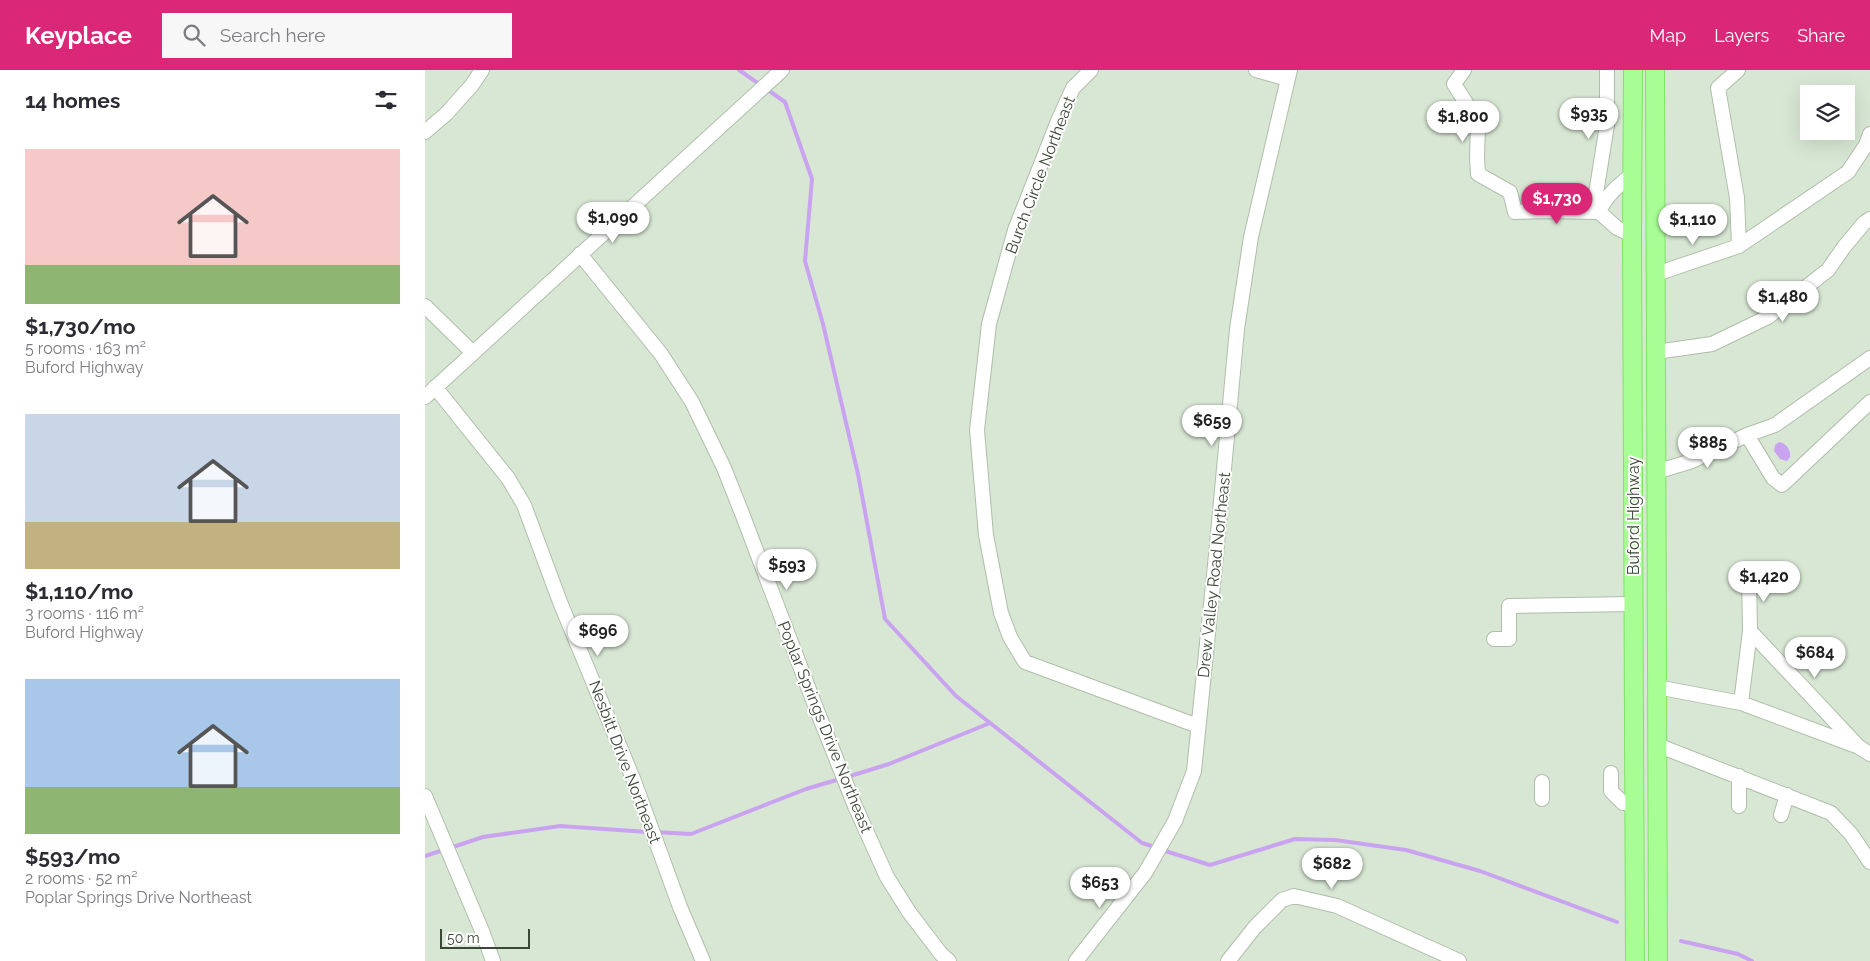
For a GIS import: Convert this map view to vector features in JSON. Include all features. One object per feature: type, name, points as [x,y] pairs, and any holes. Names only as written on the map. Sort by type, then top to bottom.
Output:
[{"type":"main road","name":"Buford Highway","points":[[1633,70],[1635,961]]},
{"type":"main road","name":"Buford Highway","points":[[1655,70],[1657,961]]},
{"type":"street","points":[[425,132],[446,114],[473,85],[482,70]]},
{"type":"street","points":[[430,392],[782,70]]},
{"type":"street","name":"Burch Circle Northeast","points":[[1091,70],[1073,88],[1036,174],[1015,230],[989,324],[977,430],[986,536],[1001,613],[1010,637],[1025,662],[1199,726]]},
{"type":"street","points":[[1256,70],[1289,75]]},
{"type":"street","points":[[1464,70],[1454,84],[1479,122],[1478,174],[1510,192],[1515,212],[1596,212],[1617,228],[1632,235]]},
{"type":"street","points":[[1596,212],[1607,125],[1607,70]]},
{"type":"street","points":[[1738,70],[1718,88],[1737,198],[1739,246]]},
{"type":"street","name":"Drew Valley Road Northeast","points":[[1076,961],[1145,873],[1175,821],[1193,771],[1199,726],[1237,329],[1251,237],[1289,75]]},
{"type":"street","points":[[1656,274],[1739,246],[1849,172],[1866,146],[1870,134]]},
{"type":"street","points":[[1596,212],[1618,185],[1633,174]]},
{"type":"street","points":[[1656,352],[1712,344],[1768,317],[1828,270],[1844,247],[1864,223],[1870,219]]},
{"type":"street","name":"Poplar Springs Drive Northeast","points":[[580,254],[661,354],[692,402],[724,468],[816,708],[855,806],[887,878],[909,912],[941,954],[949,961]]},
{"type":"street","points":[[425,306],[472,352]]},
{"type":"street","points":[[1656,472],[1692,461],[1747,435],[1775,425],[1870,358]]},
{"type":"street","name":"Nesbitt Drive Northeast","points":[[430,392],[508,478],[523,506],[560,602],[634,780],[680,907],[703,961]]},
{"type":"street","points":[[1747,435],[1773,478],[1782,486],[1870,402]]},
{"type":"street","points":[[1741,703],[1750,631],[1749,576]]},
{"type":"street","points":[[1494,639],[1509,639],[1509,606],[1633,604]]},
{"type":"street","points":[[1750,631],[1865,751]]},
{"type":"street","points":[[1657,687],[1741,703],[1865,751]]},
{"type":"street","points":[[1657,745],[1831,813],[1851,834],[1870,862]]},
{"type":"street","points":[[1611,773],[1611,791],[1623,803],[1635,804]]},
{"type":"street","points":[[1739,776],[1739,806]]},
{"type":"street","points":[[1542,782],[1542,798]]},
{"type":"street","points":[[425,796],[493,961]]},
{"type":"street","points":[[1781,815],[1787,796]]},
{"type":"street","points":[[1229,961],[1262,920],[1282,900],[1294,896],[1337,906],[1436,956],[1459,961]]},
{"type":"shaded area","points":[[425,70],[1870,70],[1870,961],[425,961]]},
{"type":"shaded area","points":[[1779,442],[1786,445],[1789,449],[1790,457],[1787,461],[1780,459],[1774,451],[1775,445]]},
{"type":"waterway","points":[[739,70],[785,102],[812,179],[805,261],[823,324],[858,474],[885,619],[956,696],[1142,843],[1155,847]]},
{"type":"waterway","points":[[847,777],[889,764],[990,723]]},
{"type":"waterway","points":[[655,832],[691,834],[806,789],[840,779]]},
{"type":"waterway","points":[[450,848],[483,837],[560,826],[648,832]]},
{"type":"waterway","points":[[1162,850],[1210,865],[1295,839],[1335,840],[1406,850],[1480,871],[1617,922]]},
{"type":"waterway","points":[[425,856],[443,850]]},
{"type":"waterway","points":[[1681,941],[1738,954],[1752,961]]}]
